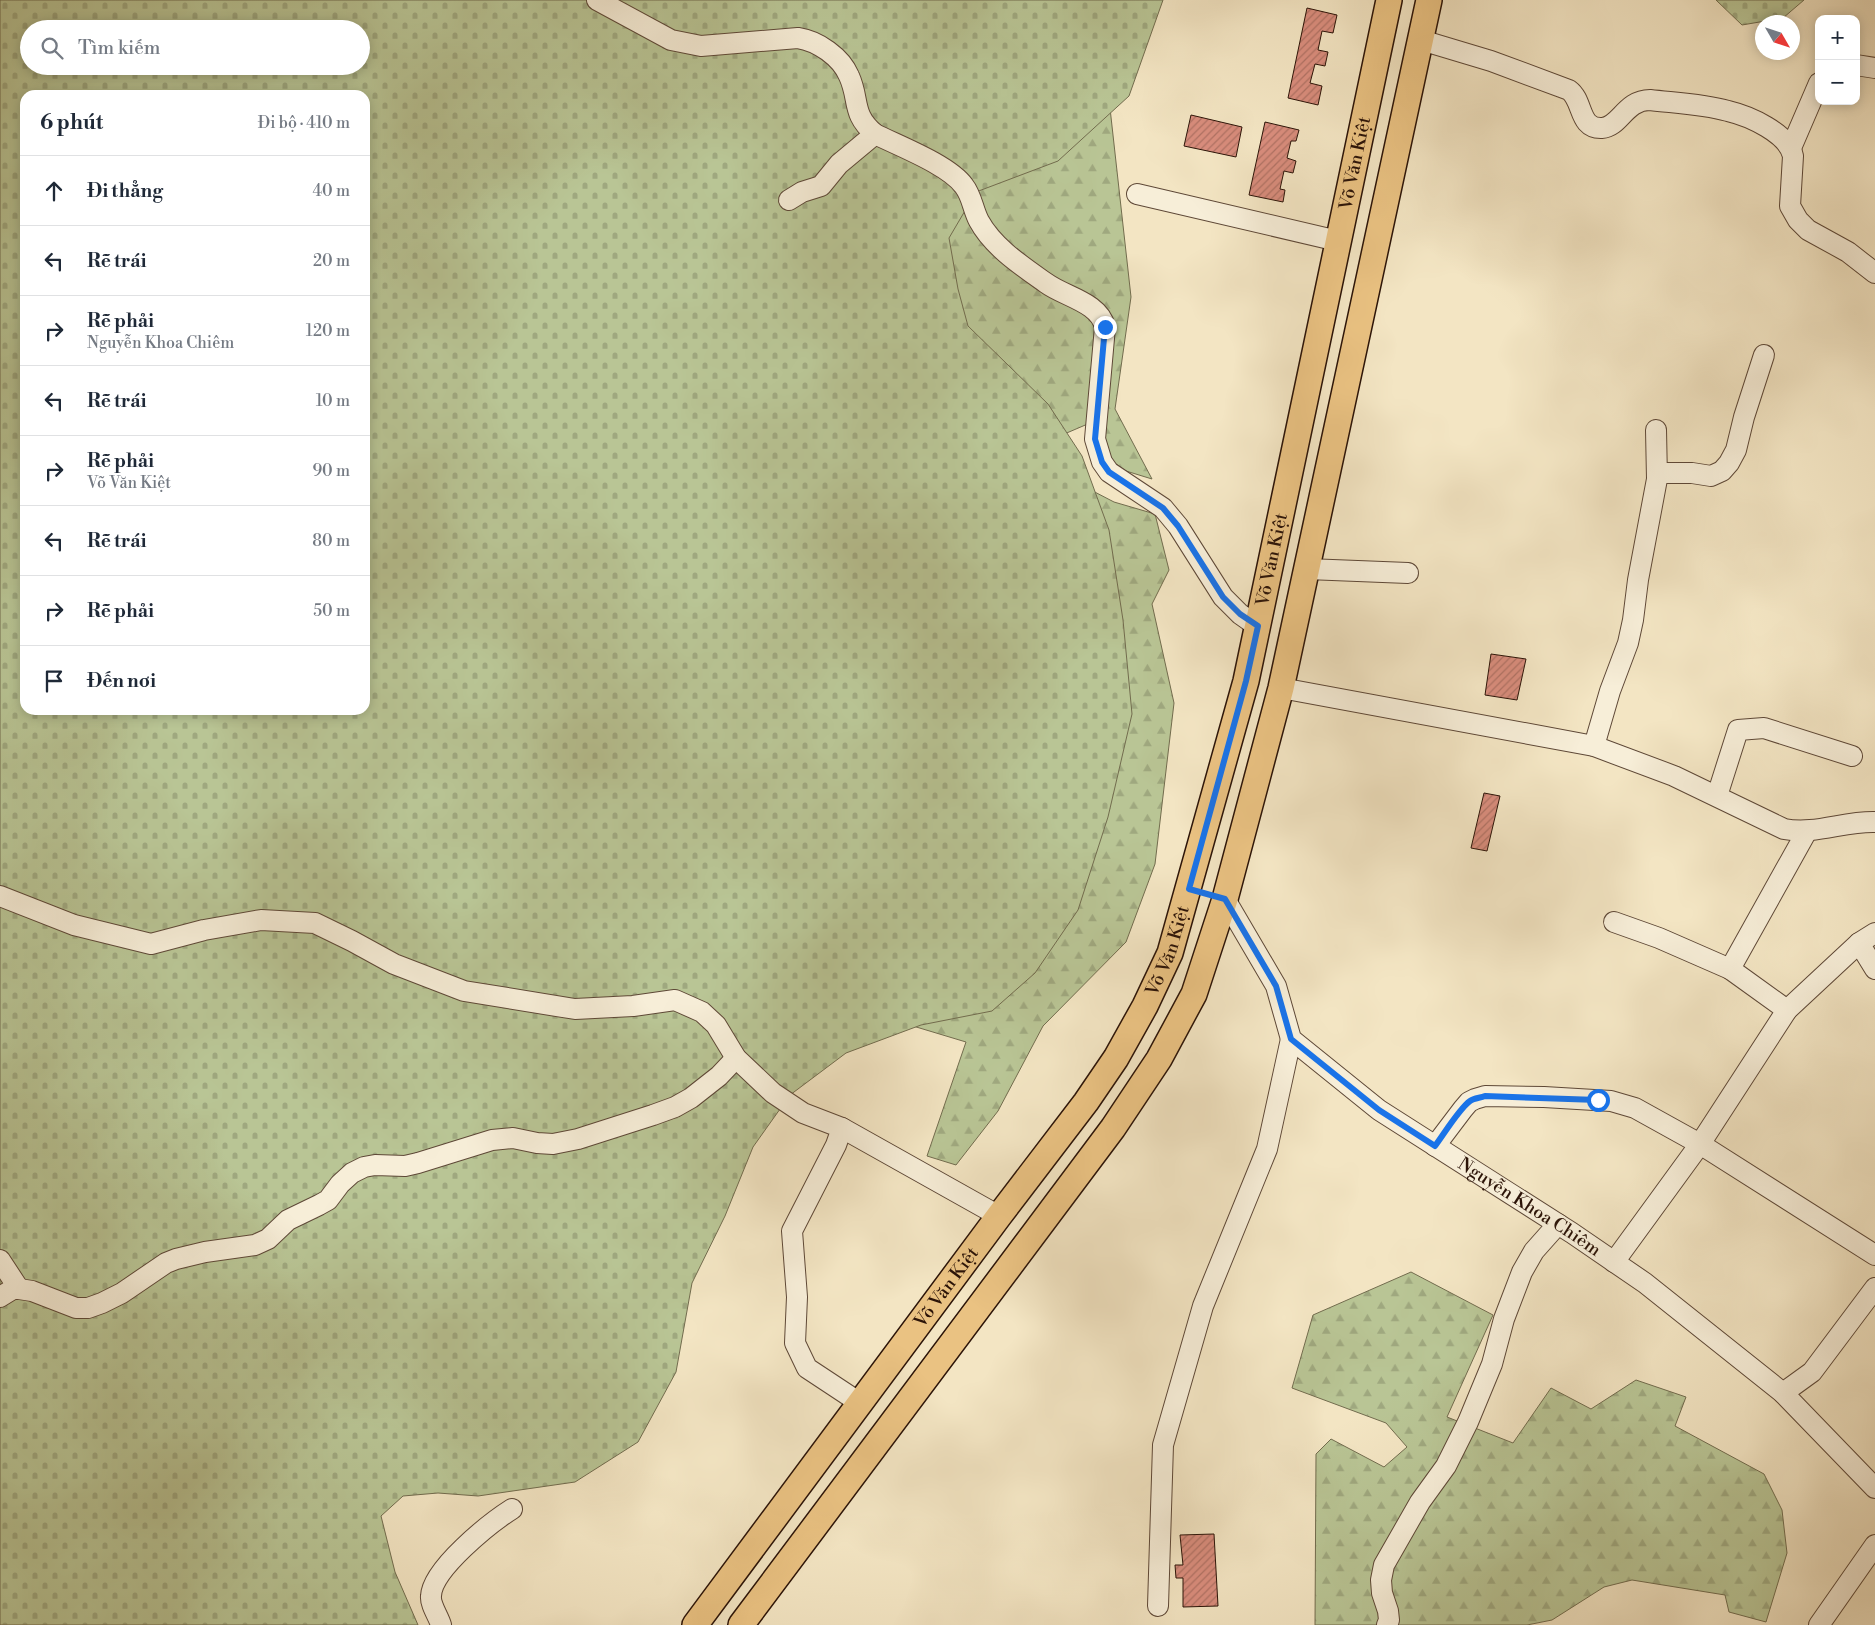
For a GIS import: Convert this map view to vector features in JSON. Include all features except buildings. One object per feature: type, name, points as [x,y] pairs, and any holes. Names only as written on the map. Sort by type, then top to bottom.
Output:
[{"type":"main road","name":"Võ Văn Kiệt","points":[[695,1625],[1086,1102],[1116,1058],[1145,1006],[1170,953],[1246,681],[1388,0]]},
{"type":"main road","name":"Võ Văn Kiệt","points":[[741,1625],[1113,1128],[1160,1059],[1194,994],[1225,899],[1281,688],[1430,0]]},
{"type":"main road","points":[[1361,130],[1400,138]]},
{"type":"main road","points":[[1189,889],[1225,899]]},
{"type":"main road","points":[[860,1403],[890,1426]]},
{"type":"street","points":[[596,0],[671,40],[701,46],[798,38],[809,40],[824,48],[839,61],[849,74],[856,107],[861,120],[875,134],[938,166],[964,185],[979,220],[990,237],[1053,289],[1095,310],[1103,318],[1105,327],[1095,439],[1102,462],[1109,472],[1163,508],[1178,526],[1223,597],[1240,614],[1258,626]]},
{"type":"street","points":[[1421,40],[1491,61],[1569,90],[1578,100],[1584,120],[1589,125],[1604,128],[1610,125],[1633,104],[1640,100],[1650,100],[1731,112],[1778,134],[1792,148]]},
{"type":"street","points":[[1860,65],[1875,68]]},
{"type":"street","points":[[1815,93],[1792,148],[1790,206],[1798,220],[1808,230],[1843,249],[1875,273]]},
{"type":"street","points":[[789,200],[802,192],[821,186],[839,164],[875,134]]},
{"type":"street","points":[[1137,194],[1338,241]]},
{"type":"street","points":[[1657,473],[1692,473],[1711,476],[1722,471],[1736,450],[1744,417],[1764,355]]},
{"type":"street","points":[[1594,746],[1610,691],[1628,644],[1657,473],[1656,430]]},
{"type":"street","points":[[1307,569],[1341,572],[1408,573]]},
{"type":"street","points":[[1281,688],[1594,746],[1674,776],[1784,829],[1798,832],[1862,822],[1875,822]]},
{"type":"street","points":[[1717,796],[1738,730],[1764,728],[1852,756]]},
{"type":"street","points":[[1730,968],[1807,831]]},
{"type":"street","points":[[0,896],[74,925],[150,944],[204,930],[260,920],[315,923],[394,964],[464,990],[575,1009],[634,1006],[675,1000],[702,1012],[716,1025],[736,1058],[780,1098],[803,1113],[842,1128],[999,1216]]},
{"type":"street","points":[[1158,1606],[1163,1445],[1203,1306],[1267,1149],[1291,1039],[1276,986],[1225,899]]},
{"type":"street","points":[[1614,922],[1659,938],[1730,968],[1787,1010]]},
{"type":"street","points":[[1614,1262],[1700,1144],[1787,1010],[1867,938],[1875,969]]},
{"type":"street","name":"Nguyễn Khoa Chiêm","points":[[1291,1039],[1379,1110],[1558,1224],[1645,1283],[1783,1393],[1875,1488]]},
{"type":"street","points":[[0,1297],[13,1289],[19,1289],[32,1291],[76,1308],[88,1308],[102,1304],[122,1294],[166,1263],[176,1259],[206,1252],[256,1245],[268,1239],[288,1220],[328,1200],[340,1184],[352,1173],[364,1167],[375,1165],[412,1165],[503,1138],[553,1144],[578,1139],[675,1107],[691,1098],[719,1076],[736,1058]]},
{"type":"street","points":[[1435,1146],[1470,1102],[1485,1096],[1611,1101],[1635,1108],[1700,1144],[1875,1255]]},
{"type":"street","points":[[842,1128],[836,1145],[792,1231],[797,1297],[794,1343],[808,1368],[860,1403]]},
{"type":"street","points":[[1387,1625],[1389,1620],[1388,1611],[1380,1580],[1384,1565],[1420,1502],[1446,1466],[1468,1422],[1492,1364],[1504,1319],[1522,1272],[1534,1251],[1558,1224]]},
{"type":"street","points":[[0,1260],[19,1289]]},
{"type":"street","points":[[1783,1393],[1812,1372],[1875,1288]]},
{"type":"street","points":[[442,1625],[430,1599],[432,1589],[464,1546],[490,1523],[512,1509]]},
{"type":"street","points":[[1819,1625],[1856,1569],[1875,1545]]},
{"type":"green space","points":[[0,0],[1163,0],[1129,96],[1058,161],[976,192],[949,238],[958,289],[968,326],[1048,404],[1082,456],[1109,530],[1123,620],[1132,714],[1108,817],[1078,910],[1035,973],[992,1011],[921,1025],[846,1053],[790,1095],[753,1147],[725,1216],[692,1283],[676,1372],[638,1442],[575,1482],[478,1496],[438,1493],[403,1496],[381,1516],[395,1572],[418,1625],[0,1625]]},
{"type":"green space","points":[[1098,0],[1131,297],[1115,409],[1152,479],[1126,471],[1095,449],[1090,423],[1055,438],[1060,474],[1114,502],[1155,514],[1169,570],[1152,604],[1174,703],[1155,864],[1126,942],[1043,1026],[998,1111],[956,1165],[927,1156],[966,1042],[903,1023],[940,227]]},
{"type":"green space","points":[[1716,0],[1804,0],[1786,15],[1755,15],[1755,23],[1742,25]]},
{"type":"green space","points":[[1411,1272],[1493,1315],[1447,1417],[1513,1443],[1551,1388],[1591,1409],[1636,1380],[1686,1397],[1675,1426],[1764,1474],[1782,1510],[1787,1553],[1766,1622],[1729,1612],[1725,1595],[1632,1580],[1604,1587],[1552,1620],[1527,1625],[1315,1625],[1316,1454],[1331,1439],[1384,1467],[1407,1447],[1386,1423],[1292,1388],[1313,1315]]},
{"type":"route","points":[[1105,327],[1095,439],[1102,462],[1109,472],[1163,508],[1178,526],[1199,562],[1223,597],[1240,614],[1258,626],[1246,681],[1189,889],[1225,899],[1276,986],[1291,1039],[1379,1110],[1435,1146],[1470,1102],[1485,1096],[1598,1100]]}]
